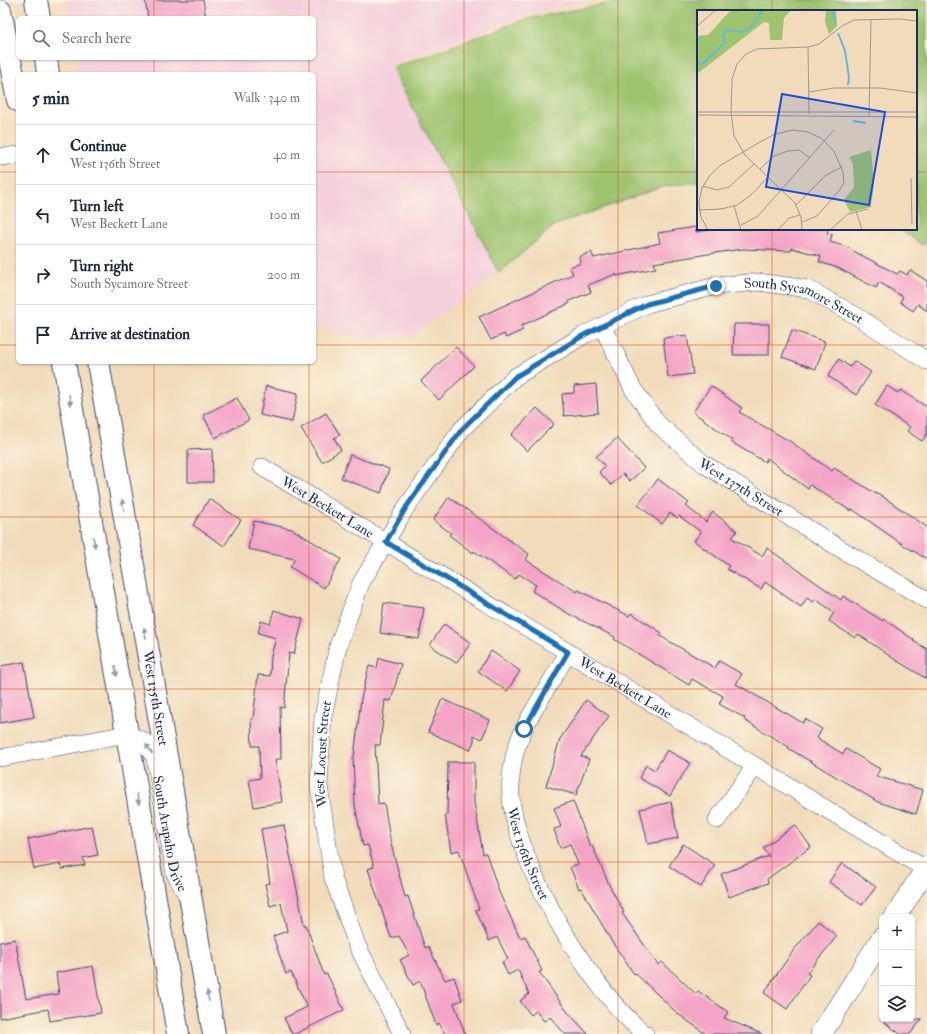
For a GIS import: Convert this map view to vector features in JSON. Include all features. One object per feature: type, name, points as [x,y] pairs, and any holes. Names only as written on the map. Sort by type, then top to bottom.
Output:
[{"type":"main road","points":[[36,0],[39,16]]},
{"type":"main road","points":[[0,11],[16,90]]},
{"type":"main road","points":[[46,60],[48,72]]},
{"type":"main road","points":[[64,364],[178,1034]]},
{"type":"main road","name":"West 135th Street","points":[[98,364],[214,1034]]},
{"type":"street","points":[[0,157],[16,154]]},
{"type":"street","name":"South Sycamore Street","points":[[386,542],[407,506],[462,429],[515,377],[602,326],[647,304],[716,286],[758,282],[808,289],[858,317],[927,361]]},
{"type":"street","name":"West 137th Street","points":[[602,326],[633,389],[658,424],[704,464],[849,554],[927,600]]},
{"type":"street","name":"West Beckett Lane","points":[[262,467],[927,869]]},
{"type":"street","name":"West Locust Street","points":[[386,542],[361,583],[338,646],[323,717],[318,786],[333,878],[357,945],[402,1034]]},
{"type":"street","name":"West 136th Street","points":[[568,652],[524,729],[514,755],[511,772],[512,805],[525,850],[538,882],[566,935],[591,974],[618,1008],[645,1034]]},
{"type":"street","points":[[0,758],[127,734]]},
{"type":"street","name":"South Arapaho Drive","points":[[127,734],[144,741],[155,758],[175,874],[193,906]]},
{"type":"street","points":[[718,820],[756,766]]},
{"type":"street","points":[[897,914],[927,869]]},
{"type":"street","points":[[826,1033],[879,943]]},
{"type":"shaded area","points":[[66,0],[595,0],[547,10],[505,23],[390,65],[499,273],[413,335],[365,339],[316,327],[316,72],[78,72],[76,60],[316,60],[316,16],[69,16]]},
{"type":"green space","points":[[626,0],[927,0],[927,241],[922,245],[901,230],[917,230],[917,10],[697,10],[697,182],[662,187],[555,225],[499,273],[392,68],[527,19]]},
{"type":"building","points":[[145,0],[203,0],[206,16],[148,16]]},
{"type":"building","points":[[695,227],[696,232],[709,230],[828,230],[827,233],[832,234],[830,242],[844,246],[897,274],[900,271],[907,275],[910,270],[927,281],[927,311],[918,304],[913,311],[900,302],[903,297],[879,282],[876,288],[838,268],[819,262],[821,256],[792,248],[791,251],[743,249],[654,263],[656,268],[616,276],[616,274],[588,285],[591,292],[569,301],[570,303],[521,326],[523,330],[506,338],[504,334],[491,340],[479,317],[573,274],[570,267],[581,263],[579,257],[591,252],[594,258],[660,243],[658,233]]},
{"type":"building","points":[[734,324],[769,324],[769,355],[733,355]]},
{"type":"building","points":[[792,330],[825,342],[816,369],[782,357]]},
{"type":"building","points":[[687,335],[693,374],[668,377],[663,338]]},
{"type":"building","points":[[456,347],[474,366],[439,400],[421,381]]},
{"type":"building","points":[[839,359],[850,367],[854,361],[871,372],[856,395],[828,376]]},
{"type":"building","points":[[596,384],[598,413],[564,416],[562,394],[574,393],[574,386]]},
{"type":"building","points":[[266,386],[298,393],[292,422],[260,415]]},
{"type":"building","points":[[711,386],[742,408],[739,412],[791,442],[832,471],[834,468],[878,495],[879,494],[927,527],[927,559],[905,546],[852,509],[851,511],[810,485],[808,489],[767,458],[765,462],[731,442],[732,440],[693,412]]},
{"type":"building","points":[[887,386],[898,393],[900,390],[927,407],[927,434],[922,441],[907,431],[910,427],[875,405]]},
{"type":"building","points":[[237,398],[249,420],[215,438],[203,415]]},
{"type":"building","points":[[537,408],[554,424],[527,451],[511,435]]},
{"type":"building","points":[[326,413],[340,435],[334,438],[341,450],[322,462],[301,428]]},
{"type":"building","points":[[617,438],[644,468],[630,481],[623,474],[611,485],[599,472],[605,466],[596,457]]},
{"type":"building","points":[[212,449],[213,482],[188,482],[188,450]]},
{"type":"building","points":[[350,455],[389,469],[381,493],[341,478]]},
{"type":"building","points":[[658,479],[689,503],[686,506],[706,522],[713,512],[737,531],[732,538],[762,556],[767,548],[841,600],[843,596],[883,621],[884,619],[914,640],[913,641],[927,649],[927,679],[894,659],[858,634],[855,638],[829,621],[834,612],[815,599],[813,602],[807,598],[801,607],[765,582],[761,589],[727,569],[729,566],[694,541],[701,532],[679,516],[677,518],[670,513],[662,524],[638,505]]},
{"type":"building","points":[[449,497],[529,554],[526,560],[577,592],[578,590],[629,616],[631,613],[662,633],[660,636],[715,668],[719,661],[742,674],[736,684],[803,723],[805,719],[822,729],[817,738],[843,754],[846,749],[880,769],[876,776],[923,790],[916,814],[878,802],[788,748],[789,747],[744,720],[745,718],[719,704],[723,696],[692,679],[689,685],[614,639],[615,637],[569,614],[532,591],[536,585],[519,574],[515,579],[474,551],[473,553],[449,535],[451,533],[433,520]]},
{"type":"building","points":[[209,499],[241,520],[224,546],[193,525]]},
{"type":"building","points":[[254,521],[292,529],[341,559],[324,588],[290,567],[295,559],[248,549]]},
{"type":"building","points":[[384,603],[424,608],[419,639],[380,633]]},
{"type":"building","points":[[274,610],[303,619],[294,654],[289,653],[284,708],[280,707],[281,759],[275,759],[282,802],[254,807],[249,780],[260,778],[259,746],[252,746],[251,719],[253,719],[258,675],[270,676],[271,656],[276,638],[258,633],[261,621],[270,624]]},
{"type":"building","points":[[444,624],[471,643],[456,663],[430,645]]},
{"type":"building","points":[[491,651],[520,671],[507,691],[478,671]]},
{"type":"building","points":[[379,658],[401,664],[391,701],[385,700],[380,745],[375,745],[378,804],[384,803],[391,844],[405,897],[408,896],[425,948],[428,946],[445,980],[454,977],[462,1000],[454,1003],[465,1034],[445,1034],[439,1023],[436,1025],[420,981],[413,985],[400,960],[409,955],[399,936],[391,938],[368,869],[374,867],[368,845],[363,846],[355,805],[353,757],[361,699],[369,666],[377,668]]},
{"type":"building","points":[[24,662],[34,717],[0,723],[0,666]]},
{"type":"building","points":[[442,699],[490,720],[482,739],[474,735],[474,741],[470,750],[428,732]]},
{"type":"building","points":[[586,700],[609,716],[581,756],[589,759],[576,795],[546,786],[560,739]]},
{"type":"building","points":[[667,750],[690,763],[670,796],[639,778],[646,765],[655,770]]},
{"type":"building","points":[[448,762],[474,762],[474,802],[483,854],[486,853],[499,892],[520,938],[525,936],[542,971],[539,972],[566,1010],[588,1034],[565,1034],[550,1017],[544,1021],[536,1011],[531,1015],[520,1001],[529,994],[518,970],[508,975],[502,962],[508,959],[497,937],[489,941],[476,910],[479,909],[459,850],[451,852],[445,815],[447,815]]},
{"type":"building","points":[[573,801],[590,846],[592,845],[610,887],[624,912],[622,913],[658,965],[662,962],[696,994],[698,991],[728,1012],[724,1018],[762,1034],[706,1034],[678,1014],[635,973],[634,974],[612,942],[581,888],[579,889],[570,867],[578,864],[570,844],[560,848],[554,829],[561,827],[554,808]]},
{"type":"building","points":[[671,802],[678,838],[648,844],[640,809]]},
{"type":"building","points":[[284,825],[304,925],[306,925],[324,975],[327,974],[344,1010],[295,1034],[292,1034],[284,1018],[307,1007],[291,972],[286,974],[273,936],[287,931],[281,903],[270,906],[265,884],[270,883],[261,829]]},
{"type":"building","points":[[795,825],[811,847],[767,879],[768,883],[729,897],[721,874],[769,856],[763,848]]},
{"type":"building","points":[[92,826],[98,855],[83,858],[85,865],[62,869],[60,864],[34,869],[28,839]]},
{"type":"building","points":[[683,844],[715,865],[701,887],[669,866]]},
{"type":"building","points":[[842,863],[876,887],[862,905],[829,882]]},
{"type":"building","points":[[818,921],[837,936],[807,973],[810,975],[787,1009],[764,993],[793,951]]},
{"type":"building","points":[[15,939],[26,999],[59,994],[56,973],[93,966],[101,1013],[50,1021],[48,1009],[0,1018],[0,942]]},
{"type":"building","points":[[915,1019],[922,1019],[910,1034],[900,1034],[884,1022],[915,1022]]},
{"type":"route","points":[[524,729],[568,652],[386,542],[407,506],[462,429],[515,377],[584,335],[647,304],[716,286]]}]
